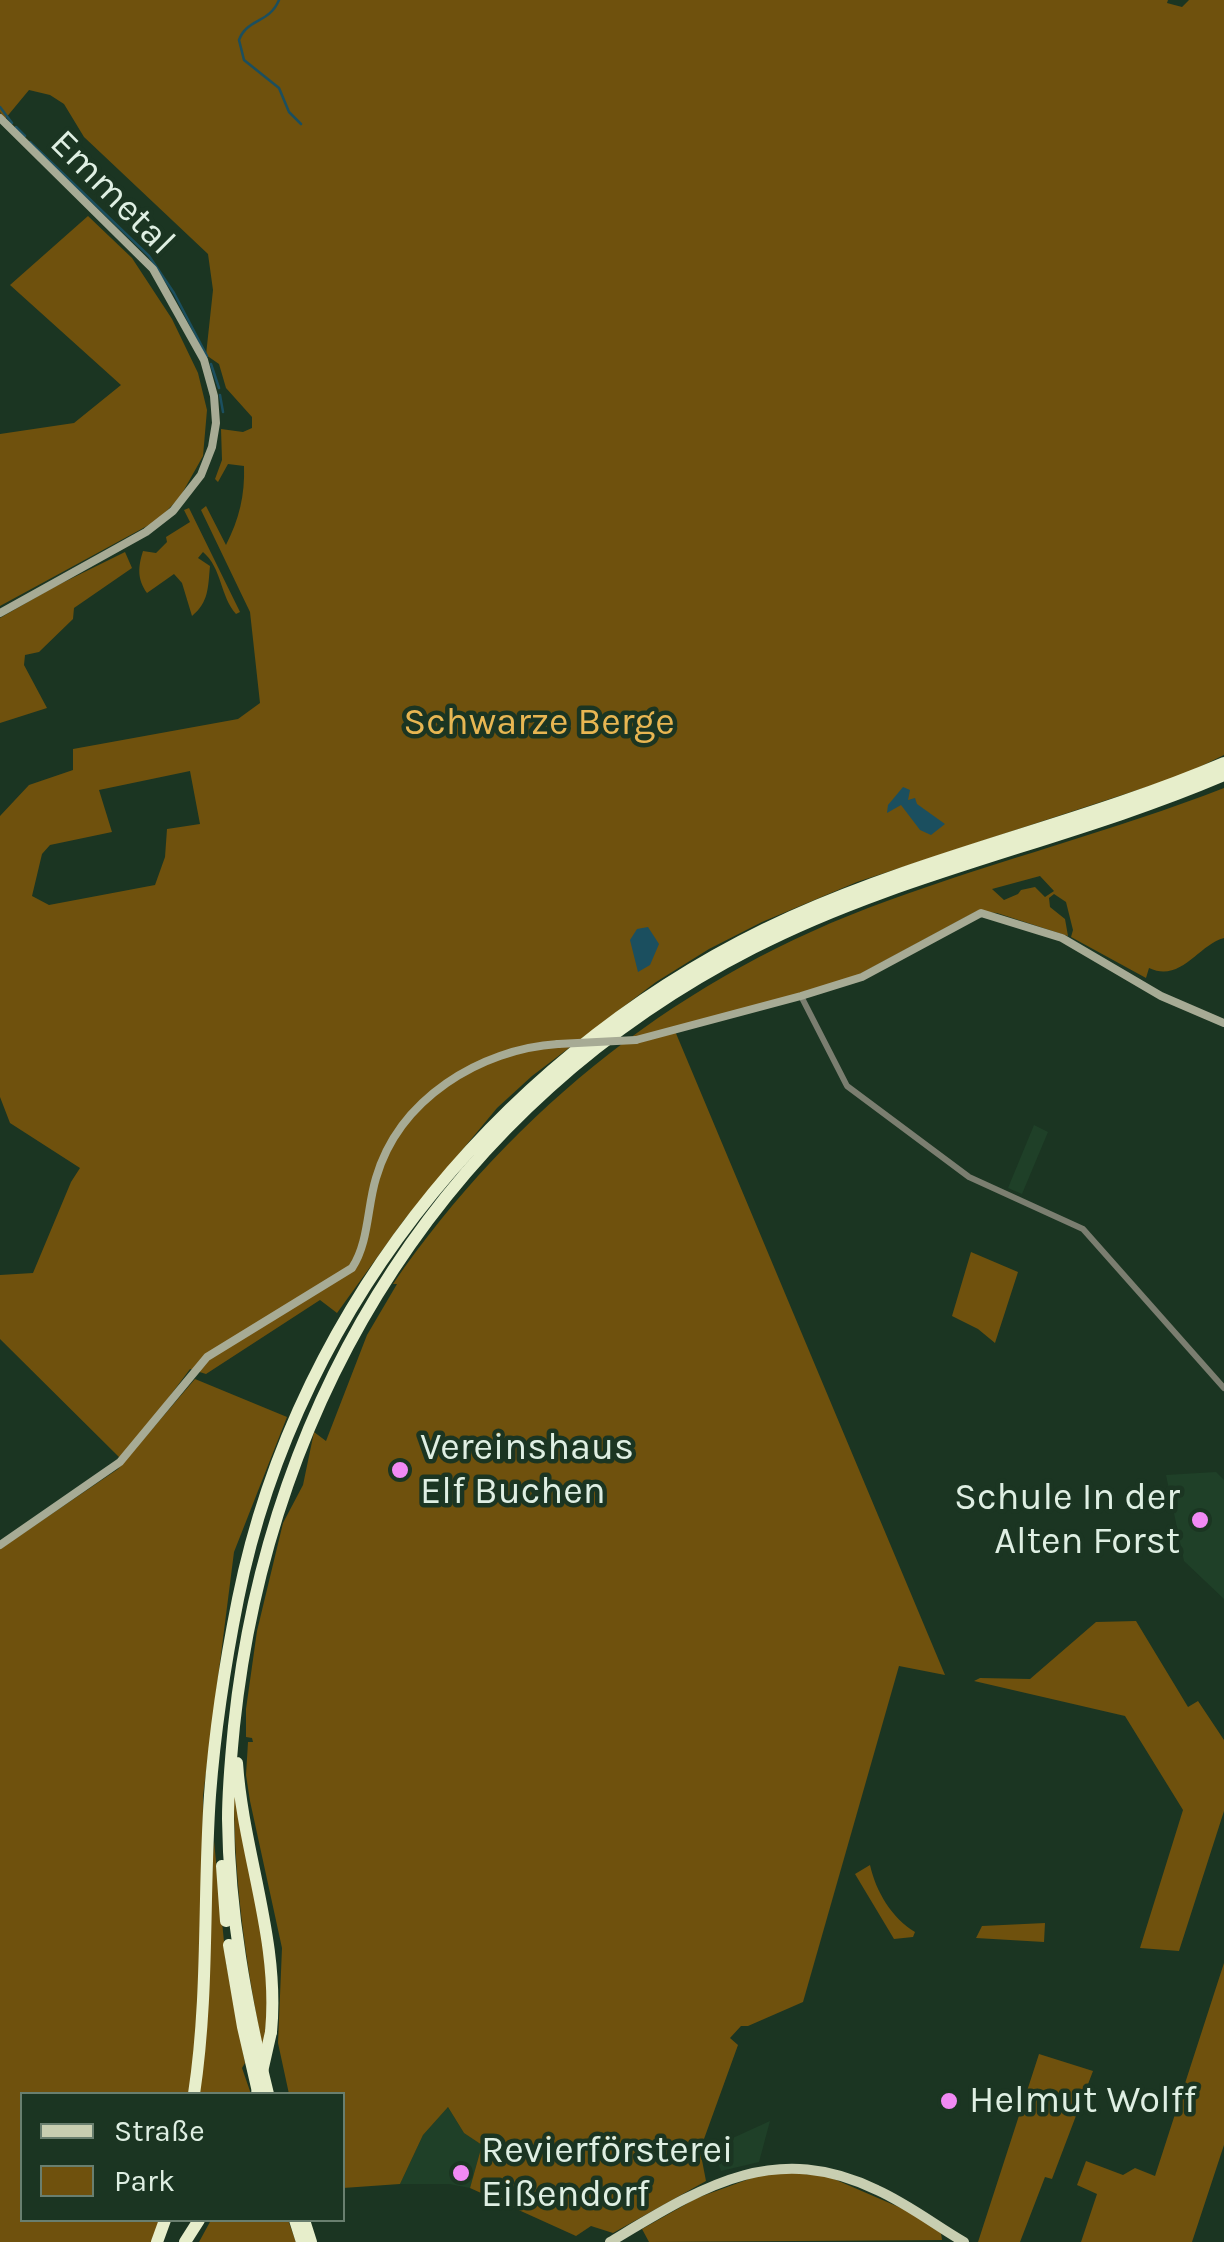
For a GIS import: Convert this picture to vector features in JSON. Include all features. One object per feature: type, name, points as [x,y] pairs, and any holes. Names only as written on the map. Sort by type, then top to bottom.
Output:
[{"type":"highway","points":[[194,2092],[203,2002],[210,1798],[240,1588],[265,1499],[294,1422],[324,1356],[360,1292],[399,1236],[475,1145],[524,1094],[640,1002],[701,963],[791,917],[912,870],[1108,808],[1224,762]]},
{"type":"highway","points":[[268,2092],[244,1986],[228,1819],[245,1641],[287,1480],[324,1391],[372,1302],[418,1234],[454,1188],[534,1103],[596,1049],[668,997],[772,938],[883,892],[1132,812],[1224,775]]},
{"type":"highway","points":[[223,1688],[219,1819],[223,1890],[238,2004],[258,2092]]},
{"type":"highway","points":[[234,1732],[243,1821],[268,1936],[274,2005],[258,2092]]},
{"type":"main road","name":"Emmetal","points":[[0,118],[153,269],[204,360],[214,396],[216,424],[201,475],[173,511],[146,532],[0,613]]},
{"type":"main road","points":[[0,1545],[118,1464],[193,1372],[215,1351],[352,1268],[361,1249],[381,1164],[398,1133],[447,1082],[481,1062],[512,1050],[636,1040],[802,996],[862,977],[972,916],[985,913],[1062,938],[1161,996],[1224,1022]]},
{"type":"main road","points":[[610,2242],[706,2186],[753,2172],[784,2168],[833,2173],[857,2181],[894,2198],[964,2242]]},
{"type":"street","points":[[802,996],[846,1086],[970,1177],[1083,1229],[1224,1388]]},
{"type":"shaded area","points":[[1034,1125],[1048,1132],[1022,1194],[1008,1188]]},
{"type":"shaded area","name":"Schule In der Alten Forst","points":[[1216,1472],[1224,1480],[1224,1599],[1184,1561],[1166,1475]]},
{"type":"shaded area","points":[[448,2107],[464,2133],[482,2145],[470,2188],[400,2184],[423,2135]]},
{"type":"shaded area","points":[[770,2121],[759,2162],[721,2171],[713,2147]]},
{"type":"green space","name":"Schwarze Berge","points":[[0,0],[1168,0],[1167,3],[1182,7],[1189,0],[1224,0],[1224,755],[1183,775],[857,882],[762,922],[656,982],[532,1076],[497,1108],[404,1220],[337,1313],[320,1300],[206,1374],[190,1369],[122,1460],[0,1339],[0,1275],[33,1273],[80,1168],[10,1123],[0,1097],[0,816],[29,785],[73,770],[73,749],[238,719],[260,703],[250,612],[201,510],[206,506],[226,545],[240,507],[244,466],[228,464],[218,482],[215,479],[222,460],[221,429],[243,432],[252,428],[252,417],[226,388],[219,364],[206,355],[213,290],[208,254],[84,137],[64,104],[50,95],[29,90],[5,119],[0,112]],"holes":[[[190,771],[200,824],[167,829],[165,857],[155,885],[49,905],[32,896],[42,854],[50,845],[112,832],[99,790]]]},
{"type":"green space","points":[[88,216],[132,258],[172,319],[198,373],[207,410],[203,456],[180,497],[158,520],[0,606],[0,434],[74,423],[121,385],[10,285]]},
{"type":"green space","points":[[189,508],[240,612],[236,614],[214,566],[203,552],[198,558],[210,566],[208,587],[205,600],[192,616],[182,583],[174,574],[147,593],[141,583],[143,551],[156,553],[167,542],[166,537],[190,522],[184,510]]},
{"type":"green space","points":[[125,552],[132,568],[74,608],[73,619],[39,652],[25,655],[24,665],[47,708],[0,723],[0,618]]},
{"type":"green space","points":[[1224,788],[1224,938],[1171,971],[1149,968],[1146,978],[1071,937],[1066,902],[1054,894],[1049,898],[1050,907],[1065,919],[1068,936],[997,913],[977,911],[856,976],[675,1031],[945,1675],[899,1666],[803,2002],[741,2026],[730,2038],[738,2045],[700,2150],[706,2181],[613,2233],[591,2226],[576,2236],[470,2188],[482,2145],[464,2133],[448,2107],[423,2135],[400,2184],[345,2188],[345,2092],[289,2092],[278,2043],[282,1948],[246,1775],[248,1742],[253,1742],[246,1737],[246,1709],[257,1631],[283,1523],[303,1485],[314,1432],[326,1441],[367,1335],[397,1284],[393,1284],[493,1160],[549,1104],[674,1008],[741,967],[812,931],[887,901]],"holes":[[[1040,876],[1054,891],[1045,897],[1035,887],[1004,900],[992,889]]]},
{"type":"green space","points":[[971,1252],[1018,1272],[995,1343],[952,1316]]},
{"type":"green space","points":[[195,1379],[287,1417],[234,1552],[203,1796],[202,1948],[192,2092],[20,2092],[20,2222],[160,2222],[153,2242],[0,2242],[0,1549],[118,1469]]},
{"type":"green space","points":[[1136,1621],[1188,1707],[1198,1701],[1224,1740],[1224,1811],[1179,1951],[1140,1948],[1183,1810],[1125,1716],[974,1681],[1030,1679],[1096,1622]]},
{"type":"green space","points":[[234,1783],[265,1949],[267,2016],[263,2049],[241,1916]]},
{"type":"green space","points":[[214,1841],[226,1962],[245,2063],[242,2068],[250,2092],[199,2092]]},
{"type":"green space","points":[[870,1865],[886,1903],[915,1932],[913,1937],[894,1939],[855,1874]]},
{"type":"green space","points":[[1045,1923],[1044,1942],[976,1938],[982,1926]]},
{"type":"green space","points":[[1224,1963],[1224,2145],[1192,2242],[1081,2242],[1097,2194],[1077,2185],[1086,2161],[1123,2175],[1135,2168],[1155,2176]]},
{"type":"green space","points":[[1039,2054],[1093,2071],[1052,2179],[1045,2177],[1020,2242],[978,2242]]},
{"type":"green space","points":[[771,2171],[827,2176],[908,2211],[941,2233],[942,2240],[649,2242],[642,2229],[697,2198]]},
{"type":"green space","points":[[210,2222],[289,2222],[296,2242],[199,2242]]},
{"type":"water","points":[[903,787],[910,790],[908,800],[915,798],[917,804],[945,824],[931,835],[920,830],[901,805],[887,813],[888,805]]},
{"type":"water","points":[[648,927],[659,944],[650,965],[638,972],[630,940],[637,929]]},
{"type":"waterway","points":[[279,0],[239,40],[244,60],[279,88],[289,112],[301,124]]},
{"type":"waterway","points":[[0,107],[12,123]]},
{"type":"waterway","points":[[16,127],[25,136]]},
{"type":"waterway","points":[[30,142],[149,256],[174,293],[207,356]]},
{"type":"waterway","points":[[211,364],[219,388]]},
{"type":"waterway","points":[[220,395],[223,412]]},
{"type":"place","name":"Vereinshaus Elf Buchen","points":[[400,1470]]},
{"type":"place","name":"Schule In der Alten Forst","points":[[1200,1520]]},
{"type":"place","name":"Helmut Wolff","points":[[949,2101]]},
{"type":"place","name":"Revierförsterei Eißendorf","points":[[461,2173]]}]
